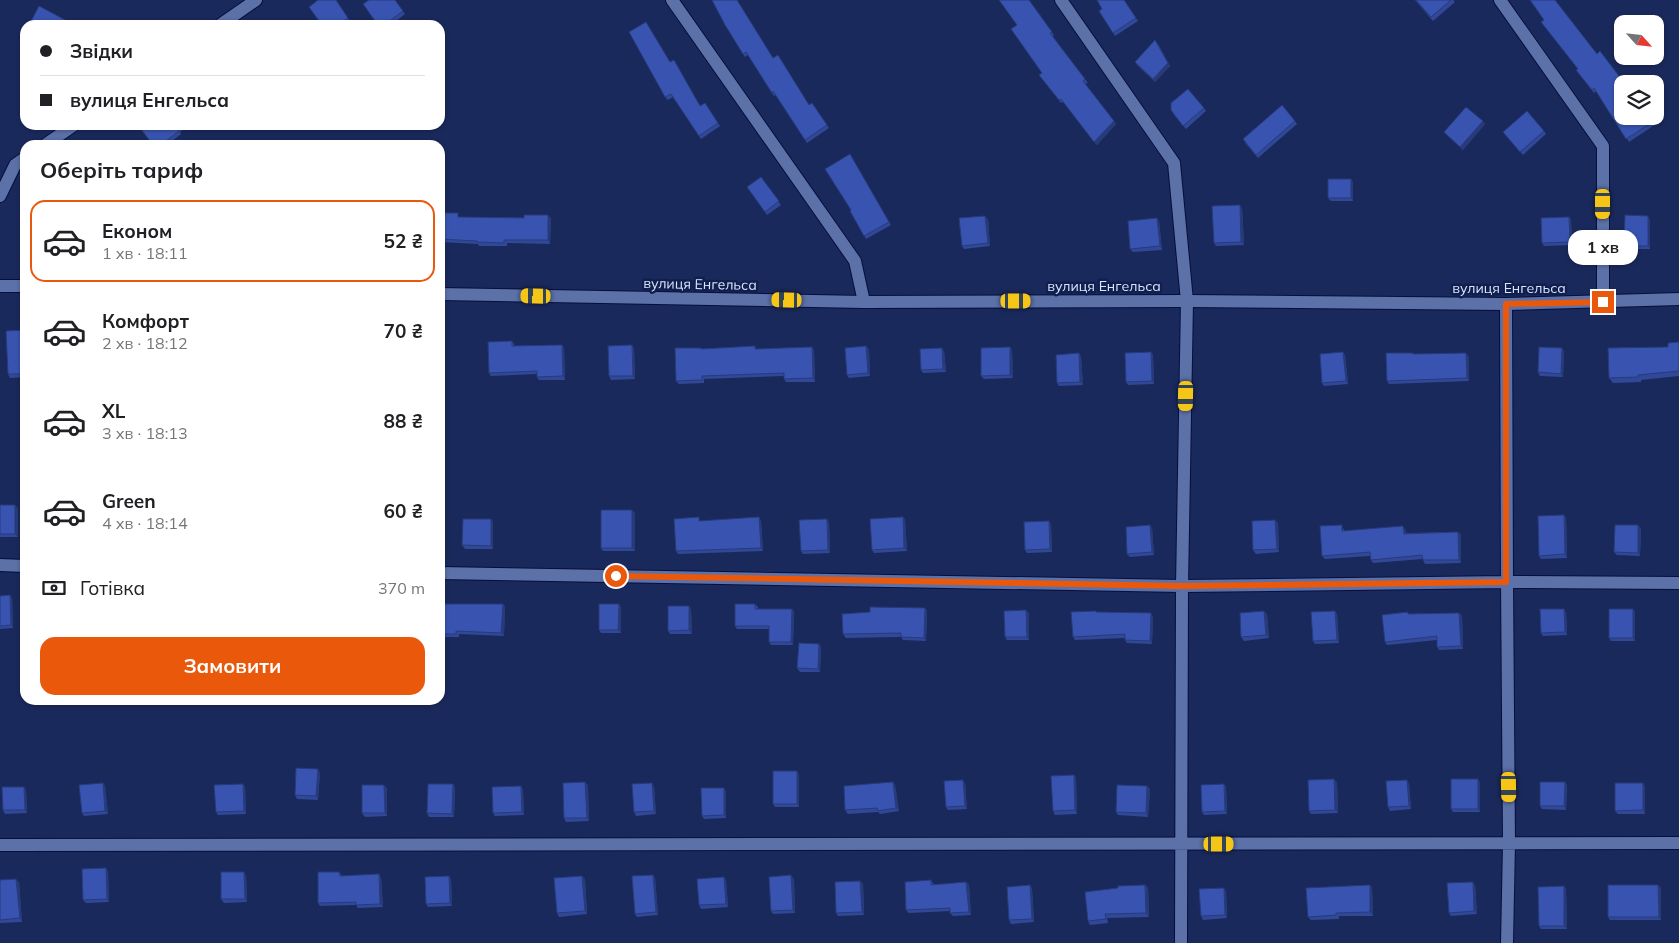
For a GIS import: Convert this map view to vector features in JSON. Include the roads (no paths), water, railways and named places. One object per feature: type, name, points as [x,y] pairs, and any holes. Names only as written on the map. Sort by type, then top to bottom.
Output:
[{"type":"street","points":[[227,20],[256,0]]},
{"type":"street","points":[[672,0],[855,261],[864,302]]},
{"type":"street","points":[[1061,0],[1174,163],[1187,301],[1182,586],[1181,943]]},
{"type":"street","points":[[1500,0],[1603,146],[1603,302]]},
{"type":"street","points":[[52,140],[67,130]]},
{"type":"street","points":[[0,196],[15,165],[20,162]]},
{"type":"street","points":[[0,286],[20,286]]},
{"type":"street","name":"вулиця Енгельса","points":[[445,294],[864,302],[1187,301],[1506,304],[1679,299]]},
{"type":"street","points":[[1506,304],[1506,582],[1509,843],[1507,943]]},
{"type":"street","points":[[0,565],[20,566]]},
{"type":"street","points":[[445,573],[1182,586],[1506,582],[1679,583]]},
{"type":"street","points":[[0,845],[1679,843]]}]
